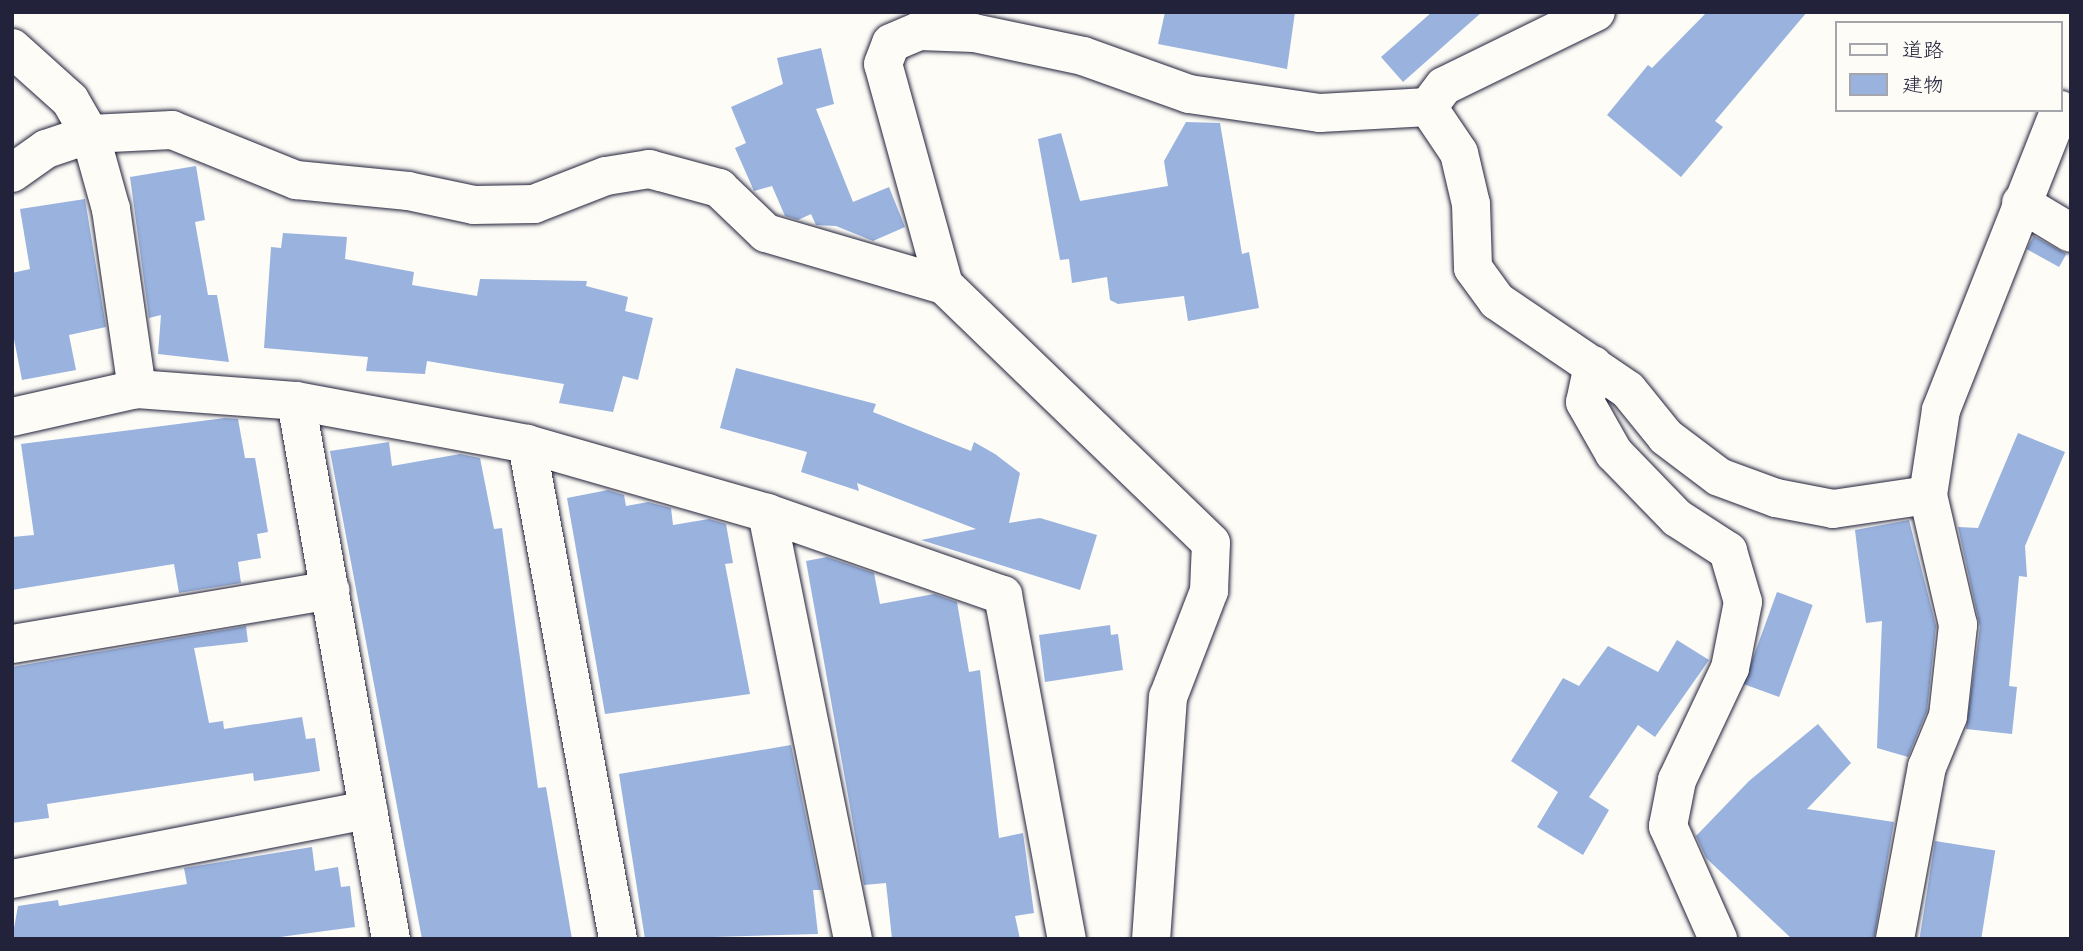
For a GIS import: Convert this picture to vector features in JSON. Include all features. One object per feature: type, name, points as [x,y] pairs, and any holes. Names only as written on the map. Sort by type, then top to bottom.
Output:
[{"type":"street","points":[[1429,107],[1444,86],[1596,12]]},
{"type":"street","points":[[944,285],[883,64],[891,43],[919,32],[974,33],[1083,57],[1189,94],[1320,113],[1429,107]]},
{"type":"street","points":[[12,48],[70,100],[90,134],[111,209],[137,389]]},
{"type":"street","points":[[2062,105],[2071,84]]},
{"type":"street","points":[[1429,107],[1459,153],[1471,204],[1473,268],[1497,301],[1628,390],[1665,437],[1719,477],[1833,509],[1928,495]]},
{"type":"street","points":[[1895,939],[1927,767],[1948,716],[1958,625],[1928,495],[1941,410],[2059,112]]},
{"type":"street","points":[[12,173],[46,149],[90,134],[172,130],[296,180],[408,191],[474,205],[534,204],[606,176],[649,169],[719,188],[766,233],[944,285],[1211,543],[1209,591],[1168,697],[1151,939]]},
{"type":"street","points":[[2021,203],[2071,233]]},
{"type":"street","points":[[1593,365],[1585,402],[1614,453],[1676,518],[1728,551],[1743,602],[1730,668],[1677,780],[1668,826],[1718,939]]},
{"type":"street","points":[[12,416],[137,389],[296,401],[527,444],[767,513],[1003,595],[1067,939]]},
{"type":"street","points":[[296,401],[391,939]]},
{"type":"street","points":[[527,444],[618,939]]},
{"type":"street","points":[[767,513],[853,939]]},
{"type":"street","points":[[12,644],[330,590]]},
{"type":"street","points":[[12,879],[368,810]]},
{"type":"building","points":[[1165,12],[1295,12],[1287,69],[1158,44]]},
{"type":"building","points":[[1432,12],[1482,12],[1403,82],[1381,57]]},
{"type":"building","points":[[1707,12],[1807,12],[1715,121],[1723,127],[1681,177],[1607,115],[1648,65],[1652,68]]},
{"type":"building","points":[[821,48],[834,104],[816,109],[853,202],[889,187],[905,227],[873,241],[836,226],[816,225],[811,214],[798,220],[785,216],[772,186],[754,191],[735,148],[746,143],[731,107],[783,84],[777,58]]},
{"type":"building","points":[[1186,122],[1220,123],[1242,254],[1249,252],[1259,308],[1188,321],[1184,296],[1118,304],[1110,300],[1107,277],[1072,283],[1069,259],[1060,260],[1038,139],[1061,133],[1080,201],[1168,186],[1164,161]]},
{"type":"building","points":[[196,166],[205,220],[195,222],[208,295],[217,295],[229,362],[158,354],[161,315],[149,318],[130,177]]},
{"type":"building","points":[[85,199],[106,327],[69,335],[76,370],[22,380],[12,329],[12,273],[30,269],[20,209]]},
{"type":"building","points":[[283,233],[347,237],[345,259],[414,272],[412,285],[477,296],[480,279],[587,281],[586,286],[628,297],[625,311],[653,318],[638,380],[623,376],[613,412],[559,403],[564,384],[427,361],[425,374],[366,371],[368,357],[264,348],[271,247],[281,248]]},
{"type":"building","points":[[2034,236],[2066,254],[2059,267],[2027,249]]},
{"type":"building","points":[[736,368],[876,404],[873,412],[971,451],[974,442],[995,454],[1020,473],[1009,523],[1040,518],[1097,535],[1080,590],[921,540],[976,529],[857,483],[859,491],[801,472],[807,452],[720,428]]},
{"type":"building","points":[[225,418],[238,419],[245,458],[255,458],[268,532],[257,534],[261,558],[238,562],[241,583],[179,593],[174,564],[12,590],[12,537],[34,535],[21,444]]},
{"type":"building","points":[[2018,433],[2065,452],[2025,546],[2027,577],[2019,576],[2009,686],[2017,687],[2012,734],[1966,729],[1980,627],[1958,527],[1978,528]]},
{"type":"building","points":[[389,442],[392,466],[460,454],[480,458],[494,529],[502,528],[538,788],[546,787],[572,939],[422,939],[330,451]]},
{"type":"building","points":[[608,490],[624,495],[626,506],[648,502],[671,508],[673,525],[709,519],[726,524],[733,563],[725,564],[750,694],[605,714],[567,498]]},
{"type":"building","points":[[1909,520],[1936,626],[1927,711],[1908,757],[1877,748],[1882,621],[1866,623],[1855,530]]},
{"type":"building","points":[[827,557],[874,573],[880,604],[934,594],[957,602],[969,672],[980,670],[999,838],[1023,833],[1034,913],[1015,916],[1020,939],[892,939],[886,883],[864,885],[806,561]]},
{"type":"building","points":[[1777,592],[1813,605],[1779,697],[1743,684]]},
{"type":"building","points":[[1110,625],[1111,635],[1118,634],[1123,670],[1045,682],[1039,635]]},
{"type":"building","points":[[246,626],[248,642],[194,648],[209,723],[223,721],[224,729],[302,717],[306,739],[315,738],[320,771],[254,781],[253,773],[47,804],[49,818],[12,823],[12,667]]},
{"type":"building","points":[[1677,640],[1709,660],[1655,737],[1638,725],[1589,797],[1609,810],[1583,855],[1537,827],[1558,792],[1511,761],[1563,678],[1579,686],[1608,646],[1658,672]]},
{"type":"building","points":[[1818,724],[1851,763],[1807,809],[1894,822],[1874,939],[1792,939],[1706,858],[1696,836],[1749,781]]},
{"type":"building","points":[[791,745],[821,890],[813,890],[818,934],[645,939],[619,774]]},
{"type":"building","points":[[1935,841],[1995,851],[1981,939],[1919,939]]},
{"type":"building","points":[[312,847],[315,871],[338,867],[341,887],[350,886],[355,927],[265,939],[12,939],[18,906],[58,900],[59,906],[187,884],[184,868]]}]
